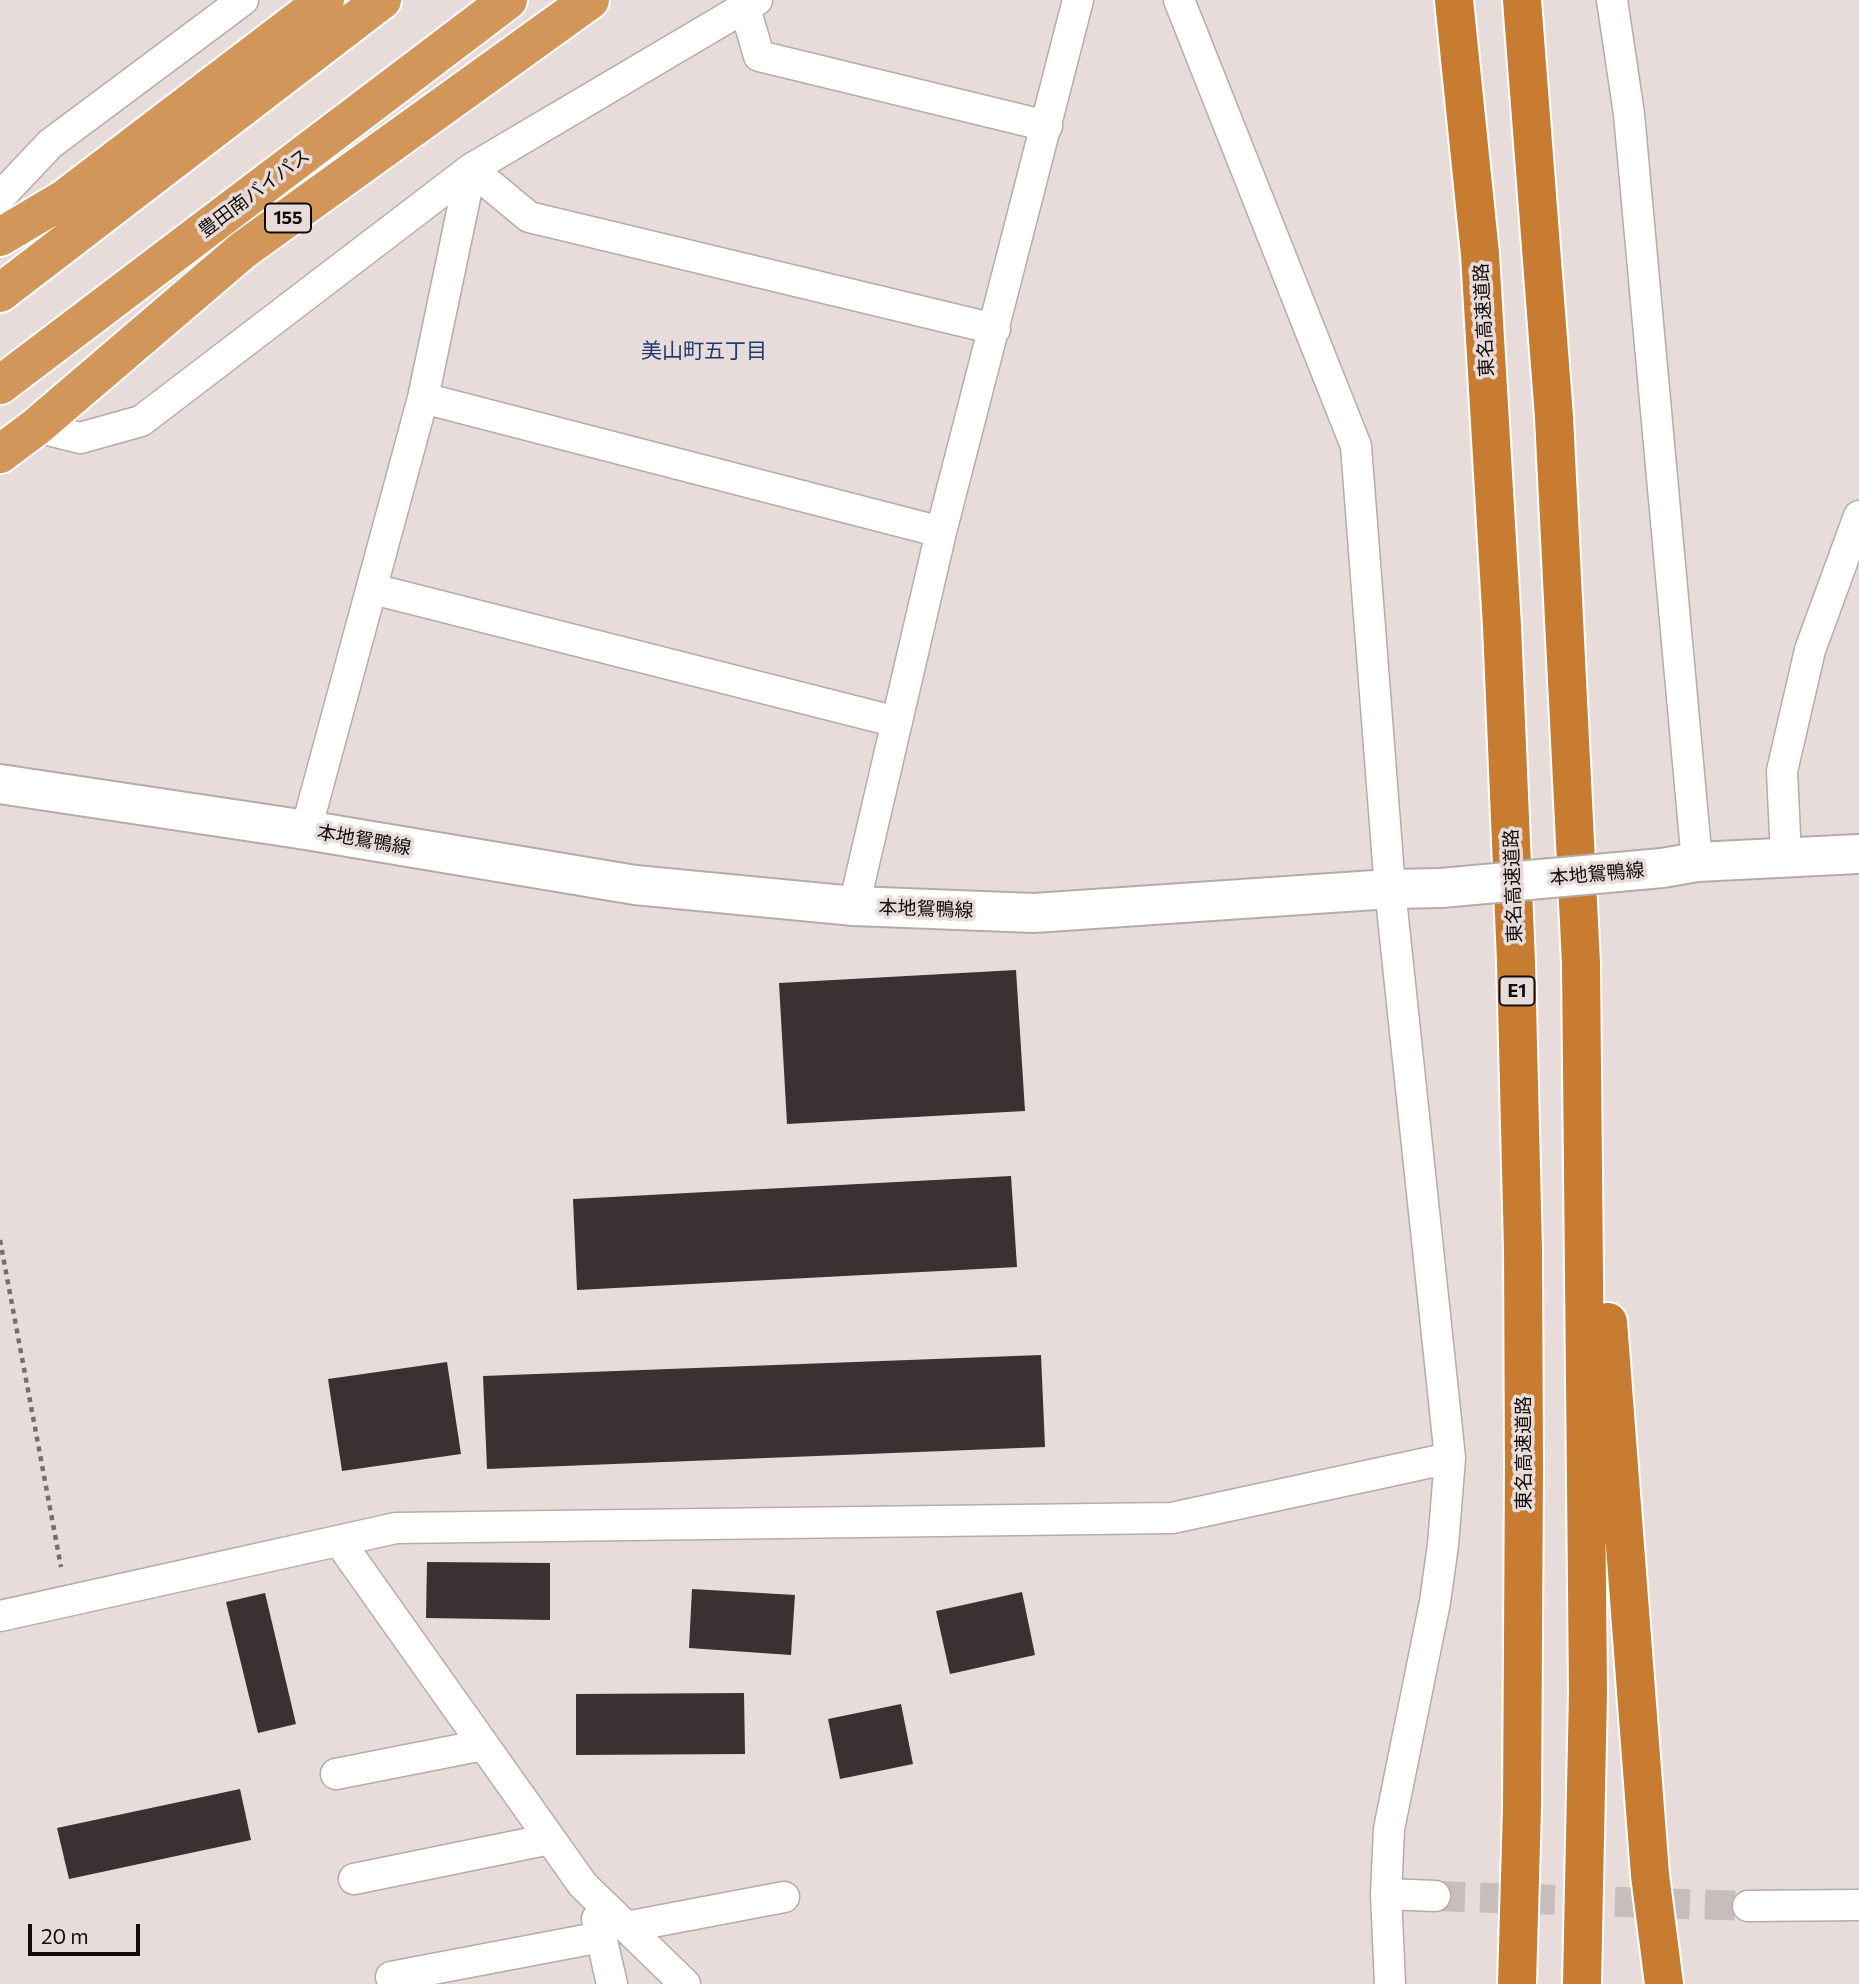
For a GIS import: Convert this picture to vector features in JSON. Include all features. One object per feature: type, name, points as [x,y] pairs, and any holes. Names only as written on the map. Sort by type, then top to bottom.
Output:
[{"type":"highway","points":[[0,237],[64,199],[325,0]]},
{"type":"highway","points":[[0,293],[382,0]]},
{"type":"highway","name":"豊田南バイパス","points":[[0,385],[508,0]]},
{"type":"highway","name":"155","points":[[0,454],[36,427],[243,250],[590,0]]},
{"type":"highway","name":"東名高速道路","points":[[1454,0],[1480,254],[1503,640],[1516,962],[1523,1250],[1524,1468],[1522,1807],[1517,1984]]},
{"type":"highway","points":[[1522,0],[1554,417],[1581,964],[1650,1875],[1664,1984]]},
{"type":"highway","points":[[1581,964],[1588,1692],[1582,1984]]},
{"type":"main road","name":"本地鴛鴨線","points":[[0,784],[306,830],[635,886],[854,906],[1034,913],[1390,889],[1441,888],[1786,856],[1859,854]]},
{"type":"street","points":[[0,197],[50,144],[243,0]]},
{"type":"street","points":[[854,906],[942,532],[1078,0]]},
{"type":"street","points":[[1179,0],[1356,446],[1390,889],[1450,1458],[1435,1602],[1389,1829],[1386,1894],[1390,1984]]},
{"type":"street","points":[[1612,0],[1629,114],[1680,865]]},
{"type":"street","points":[[36,427],[80,438],[141,421],[471,169],[751,4],[760,56],[1047,126]]},
{"type":"street","points":[[471,169],[529,217],[995,329]]},
{"type":"street","points":[[306,830],[423,398],[471,169]]},
{"type":"street","points":[[423,398],[942,532]]},
{"type":"street","points":[[1786,856],[1782,771],[1810,650],[1859,516]]},
{"type":"street","points":[[373,589],[897,722]]},
{"type":"street","points":[[0,1616],[396,1528],[1172,1518],[1450,1458]]},
{"type":"street","points":[[339,1541],[591,1893],[613,1932],[685,1984]]},
{"type":"street","points":[[336,1774],[483,1745]]},
{"type":"street","points":[[354,1879],[550,1839]]},
{"type":"street","points":[[1386,1894],[1435,1896]]},
{"type":"street","points":[[391,1978],[784,1897]]},
{"type":"street","points":[[1748,1906],[1859,1905]]},
{"type":"street","points":[[611,1984],[613,1932]]},
{"type":"path","points":[[0,1240],[67,1602]]},
{"type":"building","points":[[1016,970],[1025,1111],[787,1124],[779,983]]},
{"type":"building","points":[[1011,1176],[1017,1267],[577,1290],[573,1199]]},
{"type":"building","points":[[1041,1355],[1045,1447],[487,1469],[483,1376]]},
{"type":"building","points":[[447,1362],[461,1454],[342,1471],[328,1379]]},
{"type":"building","points":[[427,1562],[550,1563],[550,1620],[426,1618]]},
{"type":"building","points":[[692,1589],[795,1595],[791,1655],[689,1648]]},
{"type":"building","points":[[1022,1592],[1035,1655],[950,1674],[936,1611]]},
{"type":"building","points":[[265,1593],[296,1724],[258,1733],[226,1602]]},
{"type":"building","points":[[744,1693],[745,1754],[576,1755],[576,1694]]},
{"type":"building","points":[[901,1704],[913,1764],[840,1779],[828,1719]]},
{"type":"building","points":[[240,1789],[251,1840],[69,1879],[57,1828]]},
{"type":"tunnel","points":[[1435,1896],[1748,1906]]},
{"type":"district","name":"美山町五丁目","points":[[704,351]]}]
